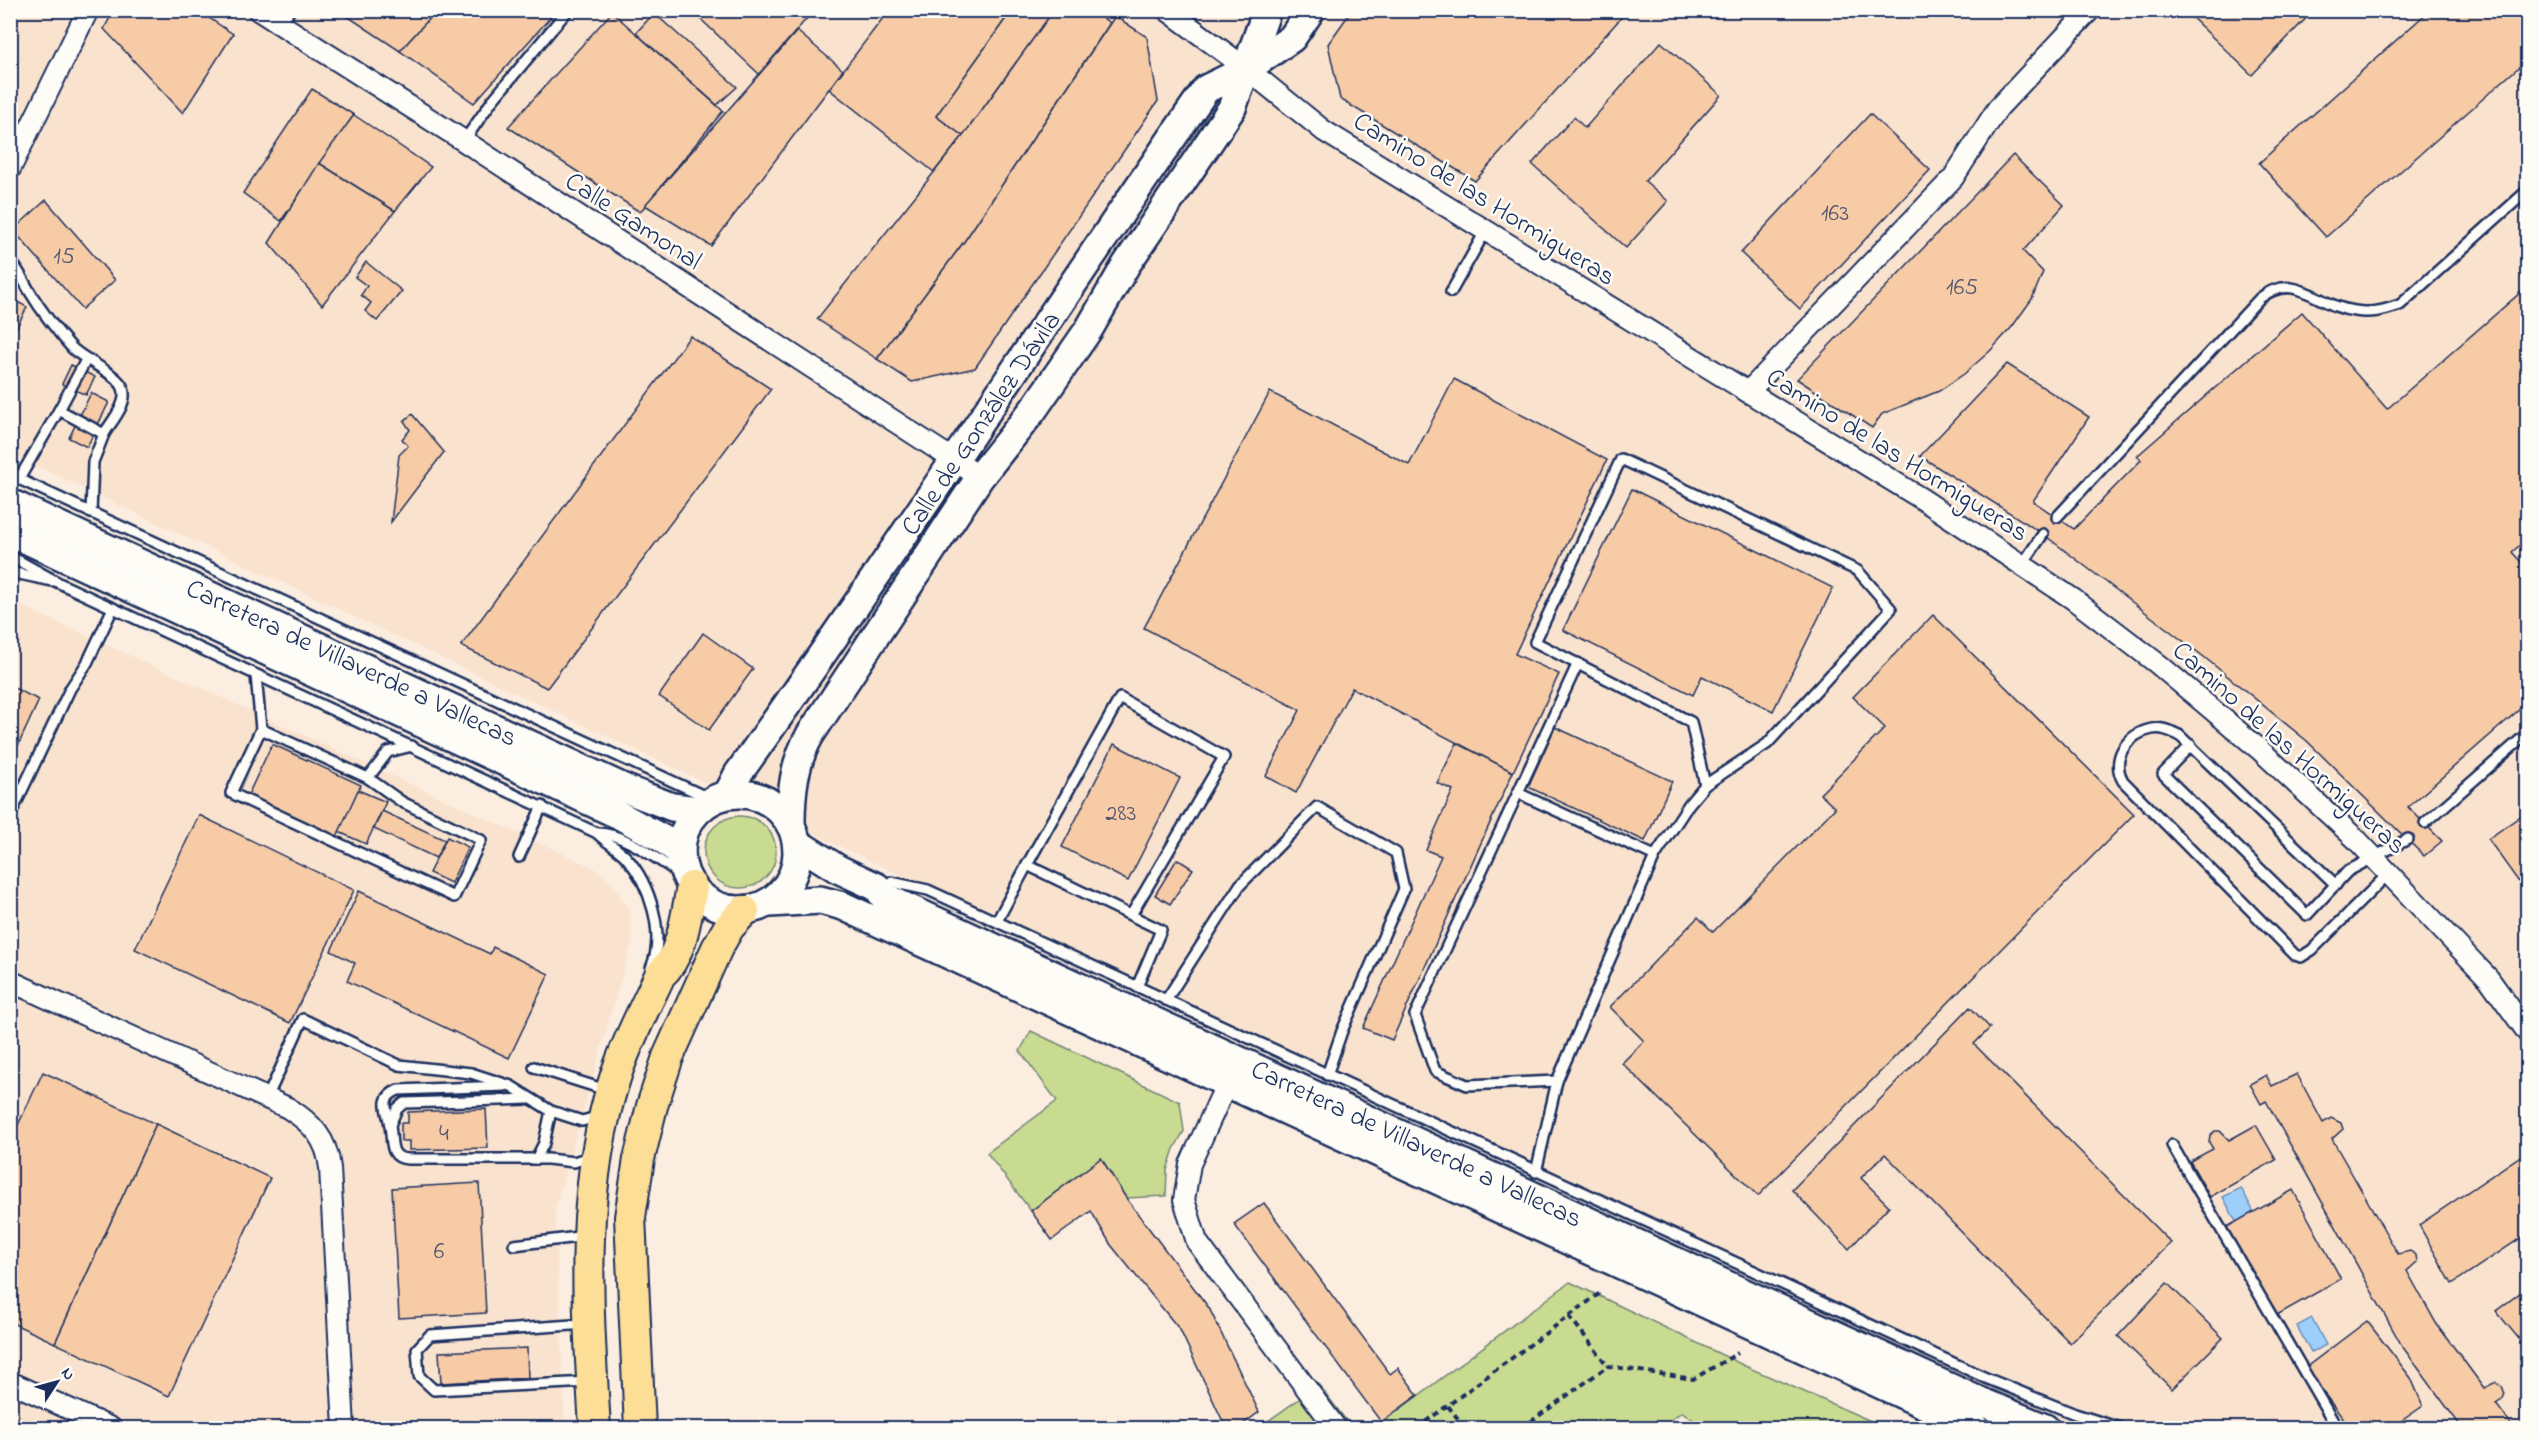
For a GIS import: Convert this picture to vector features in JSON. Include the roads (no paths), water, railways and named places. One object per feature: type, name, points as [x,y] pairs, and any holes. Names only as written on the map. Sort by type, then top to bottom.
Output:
[{"type":"main road","name":"Calle de González Dávila","points":[[794,833],[794,777],[805,744],[980,477],[1033,410],[1089,329],[1126,265],[1232,108],[1267,10]]},
{"type":"main road","name":"Calle de González Dávila","points":[[713,801],[738,774],[920,513],[1206,89],[1247,69],[1292,38],[1311,10]]},
{"type":"main road","name":"Carretera de Villaverde a Vallecas","points":[[13,486],[628,790],[672,807],[713,801]]},
{"type":"main road","name":"Carretera de Villaverde a Vallecas","points":[[10,532],[617,814],[663,839],[681,853]]},
{"type":"main road","points":[[640,1428],[630,1217],[639,1159],[654,1098],[668,1057],[717,948],[729,927],[783,892],[793,877],[798,860],[794,833],[779,809],[764,799],[746,794],[713,801],[685,830],[681,853],[690,883],[706,901],[724,909],[757,907]]},
{"type":"main road","name":"Carretera de Villaverde a Vallecas","points":[[794,833],[838,869],[877,887],[884,897],[1977,1400],[2045,1428]]},
{"type":"main road","points":[[595,1428],[589,1324],[589,1215],[598,1150],[616,1075],[660,975],[668,967],[681,939],[690,883]]},
{"type":"main road","name":"Carretera de Villaverde a Vallecas","points":[[757,907],[820,900],[843,906],[1226,1085],[1975,1428]]},
{"type":"street","points":[[10,170],[88,10]]},
{"type":"street","name":"Calle Gamonal","points":[[258,10],[285,18],[464,141],[980,477]]},
{"type":"street","name":"Camino de las Hormigueras","points":[[1167,10],[1247,69],[1324,131],[1922,499],[2022,565],[2158,664],[2259,749],[2373,857],[2489,979],[2528,1033]]},
{"type":"street","points":[[1748,392],[1953,178],[1998,108],[2090,10]]},
{"type":"street","points":[[10,981],[267,1098],[303,1118],[315,1128],[328,1153],[344,1428]]},
{"type":"street","points":[[1226,1085],[1190,1164],[1184,1200],[1197,1242],[1336,1428]]},
{"type":"street","points":[[10,1382],[111,1428]]},
{"type":"lane","points":[[464,141],[492,101],[568,10]]},
{"type":"lane","points":[[2057,517],[2260,298],[2271,290],[2282,286],[2296,288],[2353,311],[2380,312],[2400,304],[2528,190]]},
{"type":"lane","points":[[1451,292],[1486,230]]},
{"type":"lane","points":[[10,260],[51,322],[86,360],[117,379],[123,388],[124,398],[121,406],[104,434],[93,462],[91,513]]},
{"type":"lane","points":[[86,360],[13,486],[91,513],[713,801]]},
{"type":"lane","points":[[59,410],[104,434]]},
{"type":"lane","points":[[1536,1172],[1557,1081],[1654,856],[1689,804],[1705,785],[1767,744],[1891,609],[1858,570],[1621,459],[1535,642],[1690,722],[1705,785]]},
{"type":"lane","points":[[2022,565],[2043,534]]},
{"type":"lane","points":[[10,556],[59,583],[597,833],[625,856],[645,888],[657,942],[650,970]]},
{"type":"lane","points":[[10,572],[59,583]]},
{"type":"lane","points":[[10,816],[70,688],[87,663],[113,608]]},
{"type":"lane","points":[[1557,1081],[1467,1085],[1435,1071],[1414,1015],[1578,663]]},
{"type":"lane","points":[[256,675],[261,729],[231,793],[454,897],[481,840],[402,802],[368,778],[261,729]]},
{"type":"lane","points":[[997,921],[1120,698],[1224,757],[1131,915]]},
{"type":"lane","points":[[2336,885],[2179,735],[2165,729],[2152,729],[2143,732],[2121,751],[2117,761],[2117,771],[2122,781],[2295,955],[2301,957],[2312,950],[2389,873]]},
{"type":"lane","points":[[2425,824],[2528,733]]},
{"type":"lane","points":[[2191,745],[2163,774],[2307,915],[2348,871],[2408,839]]},
{"type":"lane","points":[[368,778],[388,752],[412,746]]},
{"type":"lane","points":[[1518,793],[1654,856]]},
{"type":"lane","points":[[519,856],[542,807]]},
{"type":"lane","points":[[1166,1000],[1240,885],[1317,807],[1396,853],[1404,890],[1342,1031],[1327,1075]]},
{"type":"lane","points":[[597,833],[608,833],[634,846],[690,883]]},
{"type":"lane","points":[[1027,865],[1161,930],[1137,987]]},
{"type":"lane","points":[[877,887],[891,882],[917,887],[997,921],[1986,1378],[2075,1414],[2120,1428]]},
{"type":"lane","points":[[267,1098],[303,1019],[399,1065],[471,1073],[511,1086],[551,1111],[582,1121],[591,1120],[609,1101],[534,1067]]},
{"type":"lane","points":[[511,1086],[399,1090],[388,1097],[385,1103],[392,1148],[398,1157],[403,1159],[582,1161],[598,1150]]},
{"type":"lane","points":[[390,1125],[397,1109],[404,1103],[529,1099]]},
{"type":"lane","points":[[536,1159],[544,1143],[551,1111]]},
{"type":"lane","points":[[2172,1145],[2337,1428]]},
{"type":"lane","points":[[514,1245],[589,1235]]},
{"type":"lane","points":[[589,1324],[568,1323],[534,1328],[430,1335],[417,1349],[418,1376],[434,1390],[592,1382]]},
{"type":"water","points":[[2241,1188],[2257,1218],[2239,1227],[2223,1197]]},
{"type":"water","points":[[2312,1318],[2326,1345],[2311,1353],[2297,1326]]}]
